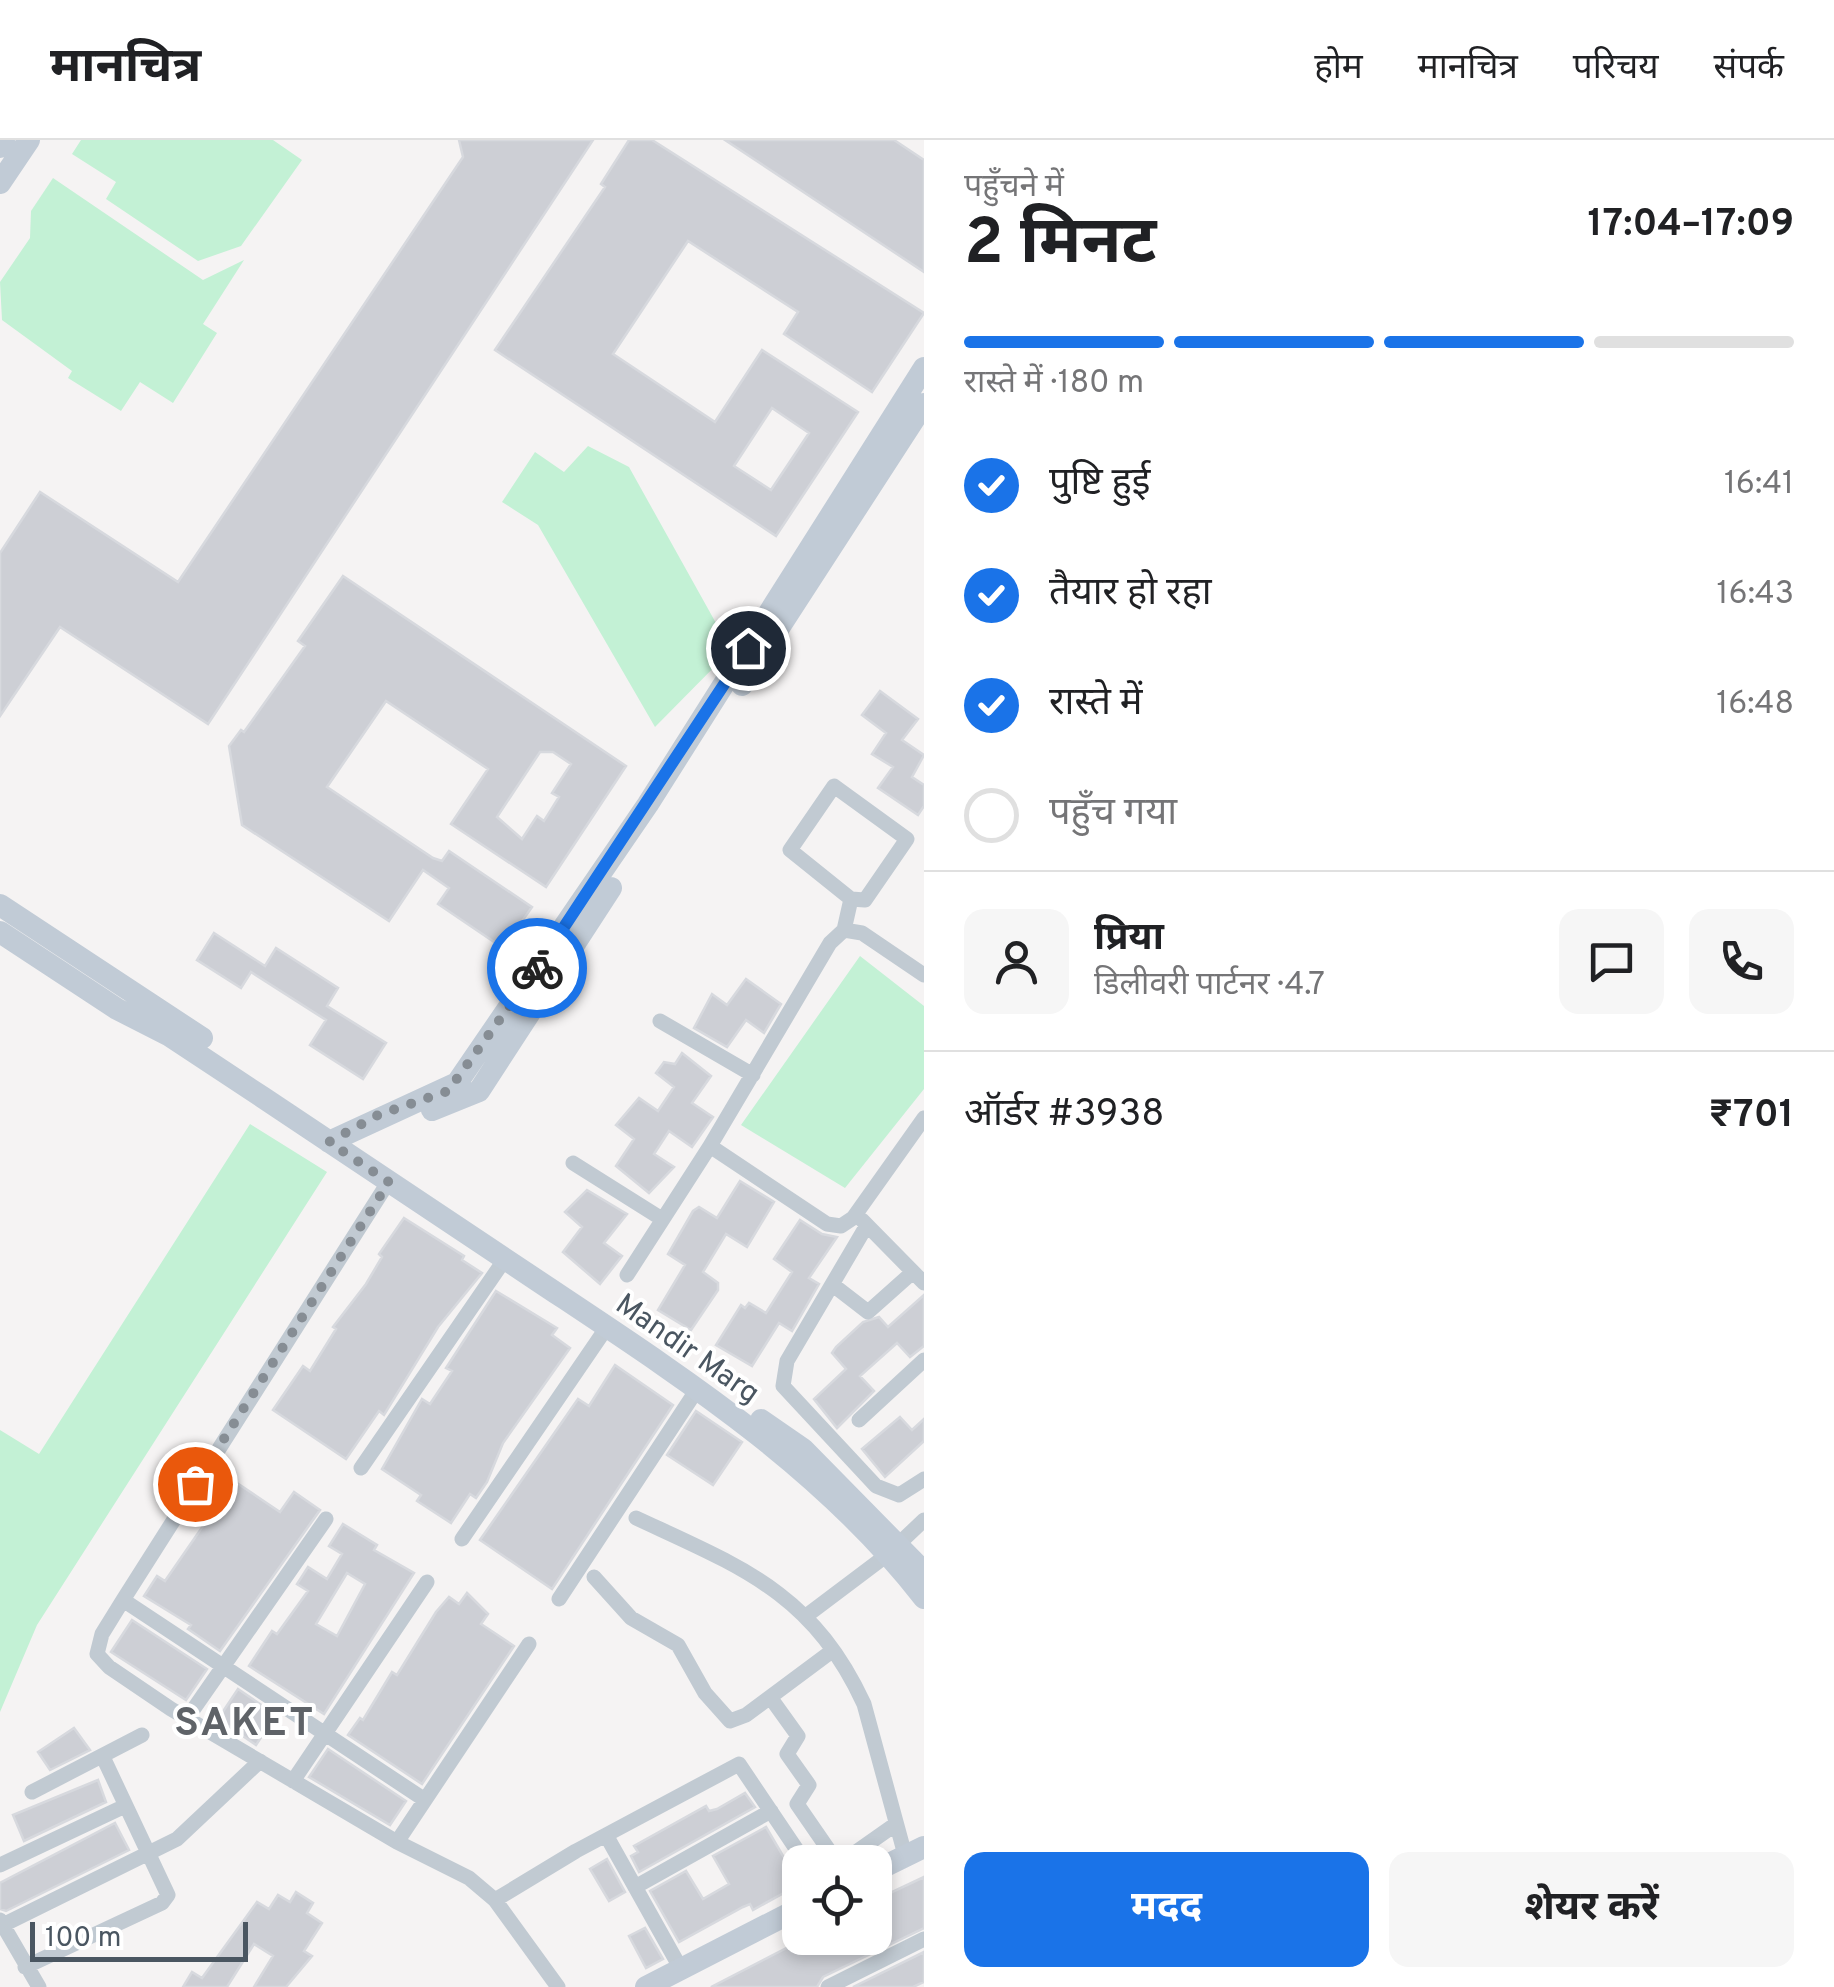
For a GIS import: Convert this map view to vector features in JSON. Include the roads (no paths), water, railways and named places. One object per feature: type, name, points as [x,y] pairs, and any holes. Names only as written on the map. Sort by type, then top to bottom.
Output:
[{"type":"main road","points":[[0,146],[4,140]]},
{"type":"main road","points":[[0,183],[29,140]]},
{"type":"main road","points":[[811,563],[924,368]]},
{"type":"main road","points":[[347,1133],[456,1083],[582,918],[811,563],[924,404]]},
{"type":"main road","points":[[0,905],[122,999]]},
{"type":"main road","points":[[0,932],[122,999],[347,1133],[367,1158],[393,1175]]},
{"type":"main road","name":"Mandir Marg","points":[[393,1175],[505,1258],[698,1388],[924,1572]]},
{"type":"main road","name":"Mandir Marg","points":[[393,1175],[803,1449],[893,1550],[924,1598]]},
{"type":"main road","points":[[892,1862],[915,1851]]},
{"type":"main road","points":[[664,1980],[782,1918]]},
{"type":"street","points":[[834,786],[908,839],[866,900],[851,899],[790,850],[834,786]]},
{"type":"street","points":[[627,1275],[710,1146],[830,943],[844,930],[851,899]]},
{"type":"street","points":[[844,930],[862,933],[924,975]]},
{"type":"street","points":[[660,1020],[753,1075]]},
{"type":"street","points":[[924,1118],[861,1219],[833,1285],[787,1361],[783,1386],[887,1493],[908,1493],[924,1479]]},
{"type":"street","points":[[710,1146],[827,1224],[841,1226],[861,1219]]},
{"type":"street","points":[[573,1163],[662,1219]]},
{"type":"street","points":[[393,1175],[123,1600],[102,1634],[97,1654],[109,1667],[293,1781],[397,1842],[470,1878],[495,1900],[558,1987]]},
{"type":"street","points":[[833,1285],[868,1312],[918,1278],[861,1219]]},
{"type":"street","points":[[361,1468],[505,1258]]},
{"type":"street","points":[[462,1538],[607,1326]]},
{"type":"street","points":[[859,1420],[924,1360]]},
{"type":"street","points":[[559,1599],[698,1388]]},
{"type":"street","points":[[636,1518],[780,1592],[806,1616],[864,1704],[896,1824],[915,1851]]},
{"type":"street","points":[[188,1717],[326,1519]]},
{"type":"street","points":[[806,1616],[893,1550],[924,1520]]},
{"type":"street","points":[[594,1577],[631,1618],[678,1644],[704,1693],[724,1717],[737,1720],[832,1651]]},
{"type":"street","points":[[293,1781],[427,1582]]},
{"type":"street","points":[[123,1600],[424,1800]]},
{"type":"street","points":[[397,1842],[529,1644]]},
{"type":"street","points":[[770,1697],[798,1736],[788,1754],[809,1785],[797,1804],[828,1845]]},
{"type":"street","points":[[32,1792],[142,1735]]},
{"type":"street","points":[[25,1967],[162,1903],[166,1886],[103,1757]]},
{"type":"street","points":[[38,1987],[1,1923],[190,1830],[260,1761]]},
{"type":"street","points":[[495,1900],[739,1764],[793,1845]]},
{"type":"street","points":[[0,1865],[125,1806]]},
{"type":"street","points":[[635,1887],[771,1812]]},
{"type":"street","points":[[866,1845],[896,1824]]},
{"type":"street","points":[[606,1835],[635,1887],[664,1980]]},
{"type":"street","points":[[828,1987],[924,1939]]},
{"type":"district","name":"SAKET","points":[[245,1721]]}]
